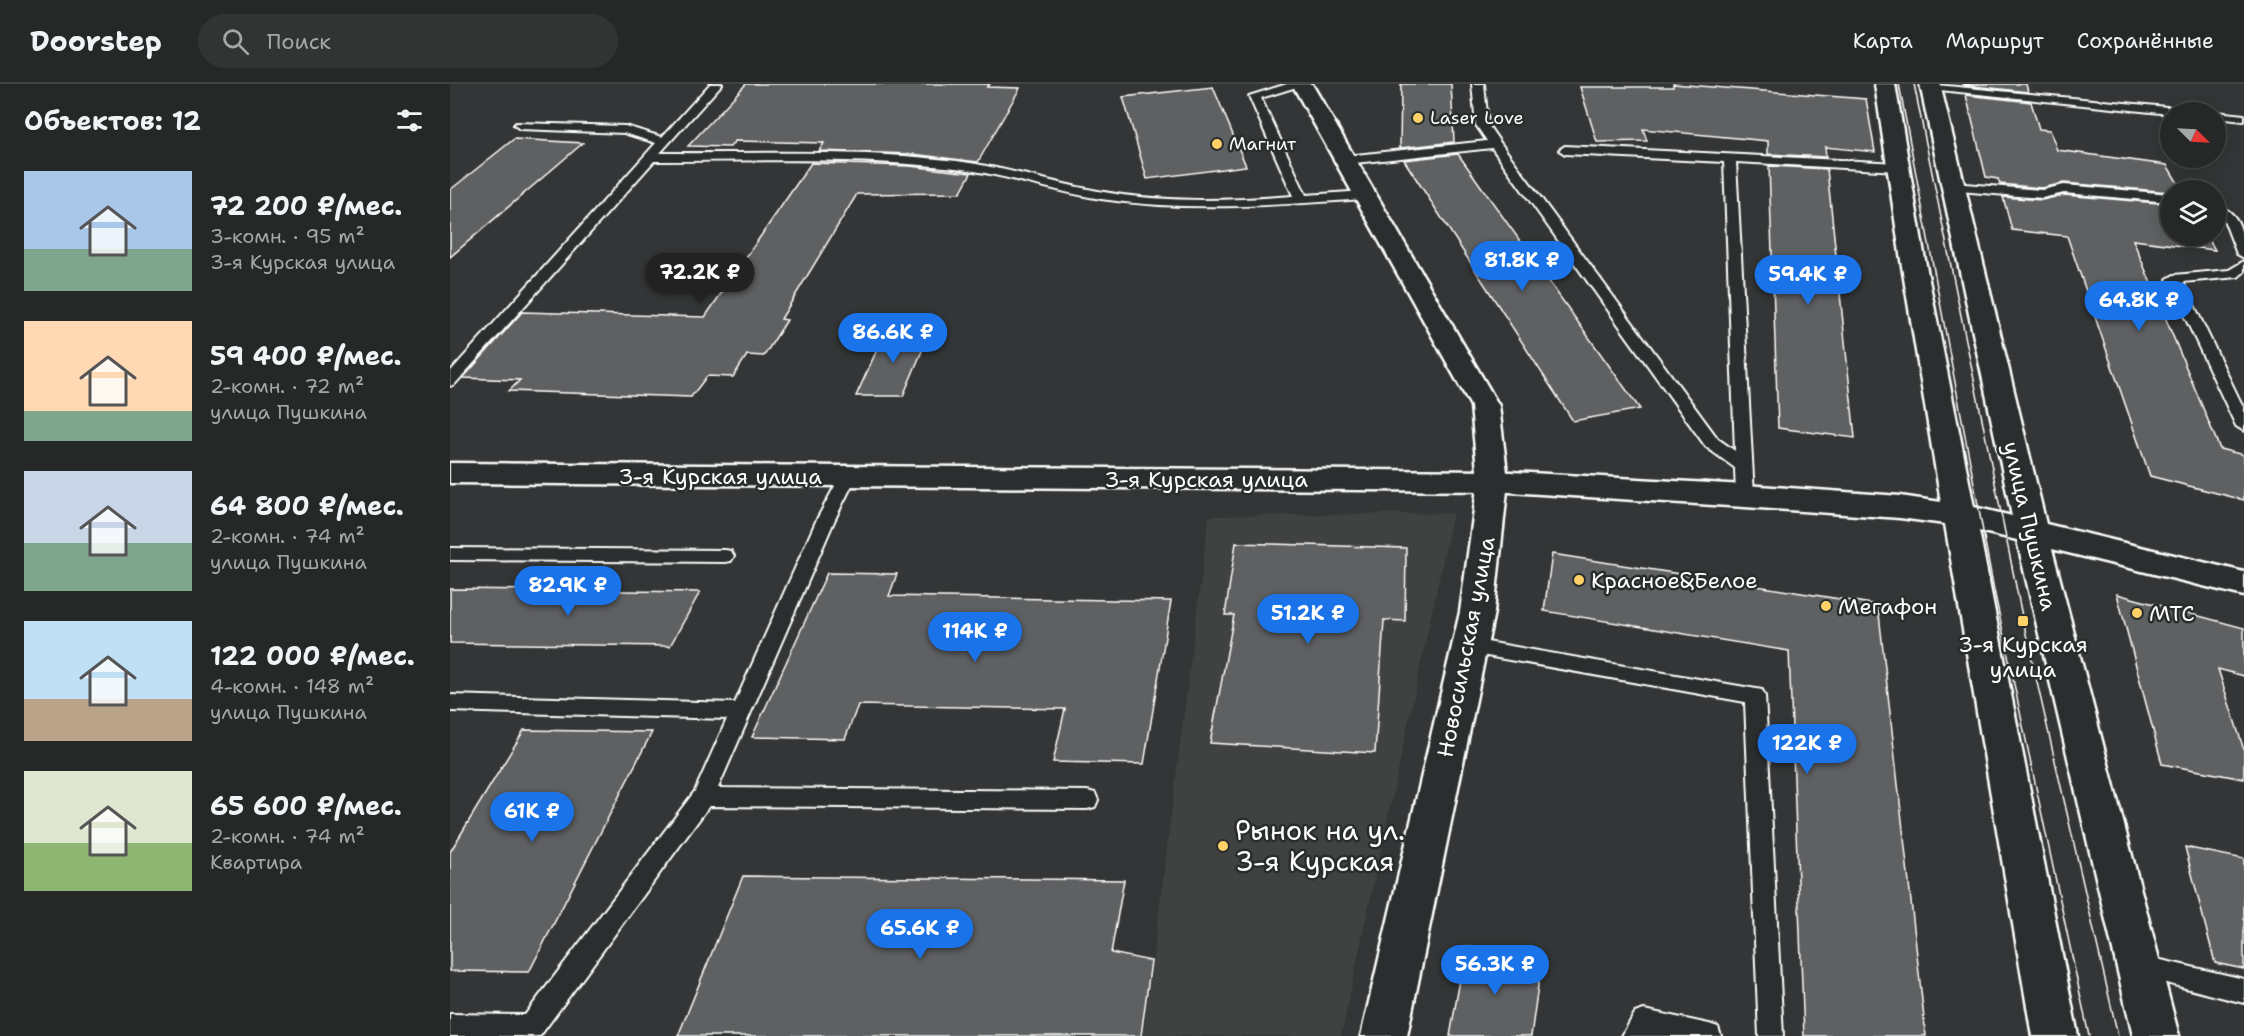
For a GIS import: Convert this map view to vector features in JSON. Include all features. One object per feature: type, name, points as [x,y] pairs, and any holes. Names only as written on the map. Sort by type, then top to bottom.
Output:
[{"type":"main road","name":"Новосильская улица","points":[[1301,84],[1485,406],[1493,481],[1477,612],[1384,1036]]},
{"type":"main road","points":[[1885,84],[1913,261],[2055,1036]]},
{"type":"main road","name":"улица Пушкина","points":[[1930,85],[2031,531],[2156,1036]]},
{"type":"main road","name":"3-я Курская улица","points":[[450,473],[1493,481],[1745,496],[1900,507],[1960,515],[2244,584]]},
{"type":"lane","points":[[450,381],[716,84]]},
{"type":"lane","points":[[1301,84],[1255,96],[1301,200]]},
{"type":"lane","points":[[1478,84],[1482,125],[1495,144],[1712,443],[1743,465]]},
{"type":"lane","points":[[1930,85],[2160,109]]},
{"type":"lane","points":[[2226,116],[2244,118]]},
{"type":"lane","points":[[520,125],[625,130],[664,142]]},
{"type":"lane","points":[[1346,160],[1495,144]]},
{"type":"lane","points":[[1565,150],[1898,167]]},
{"type":"lane","points":[[650,157],[888,159],[945,163],[1135,200],[1208,203],[1365,195]]},
{"type":"lane","points":[[1730,157],[1745,496]]},
{"type":"lane","points":[[1952,187],[2042,194],[2064,189],[2160,197]]},
{"type":"lane","points":[[2226,215],[2230,218],[2244,254]]},
{"type":"lane","points":[[2244,265],[2233,274],[2174,279],[2244,426]]},
{"type":"lane","points":[[450,1026],[531,1027],[703,797],[826,519],[848,477]]},
{"type":"lane","points":[[450,554],[725,556]]},
{"type":"lane","points":[[1470,646],[1755,696],[1771,1036]]},
{"type":"lane","points":[[450,703],[741,711]]},
{"type":"lane","points":[[703,797],[1087,800]]},
{"type":"lane","points":[[2139,966],[2244,991]]},
{"type":"lane","points":[[1634,1036],[1644,1022],[1709,1036]]},
{"type":"shaded area","points":[[1453,513],[1341,1036],[1143,1036],[1209,516]]},
{"type":"building","points":[[746,84],[990,84],[987,87],[1020,88],[978,162],[912,154],[819,151],[824,143],[735,141],[730,147],[688,146]]},
{"type":"building","points":[[1401,84],[1451,84],[1454,142],[1400,148]]},
{"type":"building","points":[[1673,84],[1866,99],[1875,152],[1825,147],[1826,157],[1768,154],[1768,141],[1643,129],[1647,141],[1597,142],[1580,87],[1673,87]]},
{"type":"building","points":[[2026,84],[2028,92],[1964,85]]},
{"type":"building","points":[[1213,87],[1246,166],[1147,179],[1123,97]]},
{"type":"building","points":[[1966,95],[2031,102],[2039,129],[2050,130],[2057,150],[2160,164],[2160,168],[2169,168],[2176,180],[2160,180],[2160,191],[2064,183],[2042,188],[2000,184],[1998,179],[1986,177]]},
{"type":"building","points":[[514,139],[583,143],[450,257],[450,190]]},
{"type":"building","points":[[1458,154],[1640,409],[1573,421],[1404,160]]},
{"type":"building","points":[[811,163],[909,166],[971,173],[960,193],[857,194],[781,319],[787,320],[764,356],[747,355],[733,377],[707,376],[691,397],[509,391],[520,380],[463,378],[522,312],[705,317]]},
{"type":"building","points":[[1769,166],[1827,169],[1855,438],[1778,428]]},
{"type":"building","points":[[2064,195],[2160,203],[2160,243],[2133,240],[2220,449],[2244,455],[2244,500],[2150,476],[2067,236],[2012,230],[2003,197],[2042,200]]},
{"type":"building","points":[[2182,246],[2213,246],[2215,250]]},
{"type":"building","points":[[885,332],[930,332],[903,396],[856,396]]},
{"type":"building","points":[[1236,543],[1406,548],[1405,621],[1384,620],[1375,753],[1210,743],[1234,615],[1225,615]]},
{"type":"building","points":[[1552,554],[1878,605],[1926,1036],[1804,1036],[1789,651],[1544,611]]},
{"type":"building","points":[[827,573],[897,574],[889,596],[1171,601],[1144,764],[1053,762],[1065,709],[858,705],[845,739],[752,737]]},
{"type":"building","points":[[450,589],[700,592],[670,646],[450,643]]},
{"type":"building","points":[[2117,594],[2244,628],[2244,676],[2218,669],[2244,750],[2244,779],[2162,764]]},
{"type":"building","points":[[524,730],[652,732],[529,972],[450,971],[450,852]]},
{"type":"building","points":[[2185,847],[2244,859],[2244,969],[2215,963]]},
{"type":"building","points":[[743,876],[1124,880],[1111,953],[1151,961],[1141,1036],[678,1036]]},
{"type":"building","points":[[1466,946],[1541,964],[1531,1036],[1450,1036]]},
{"type":"tram line","points":[[1899,84],[1994,590],[2089,1036]]},
{"type":"tram line","points":[[1914,84],[2023,621],[2118,1036]]},
{"type":"place","name":"Laser Love","points":[[1418,118]]},
{"type":"place","name":"Магнит","points":[[1217,144]]},
{"type":"place","name":"Красное&Белое","points":[[1579,580]]},
{"type":"place","name":"Мегафон","points":[[1826,606]]},
{"type":"place","name":"МТС","points":[[2137,613]]},
{"type":"place","name":"3-я Курская улица","points":[[2023,621]]},
{"type":"place","name":"Рынок на ул. 3-я Курская","points":[[1223,846]]}]
